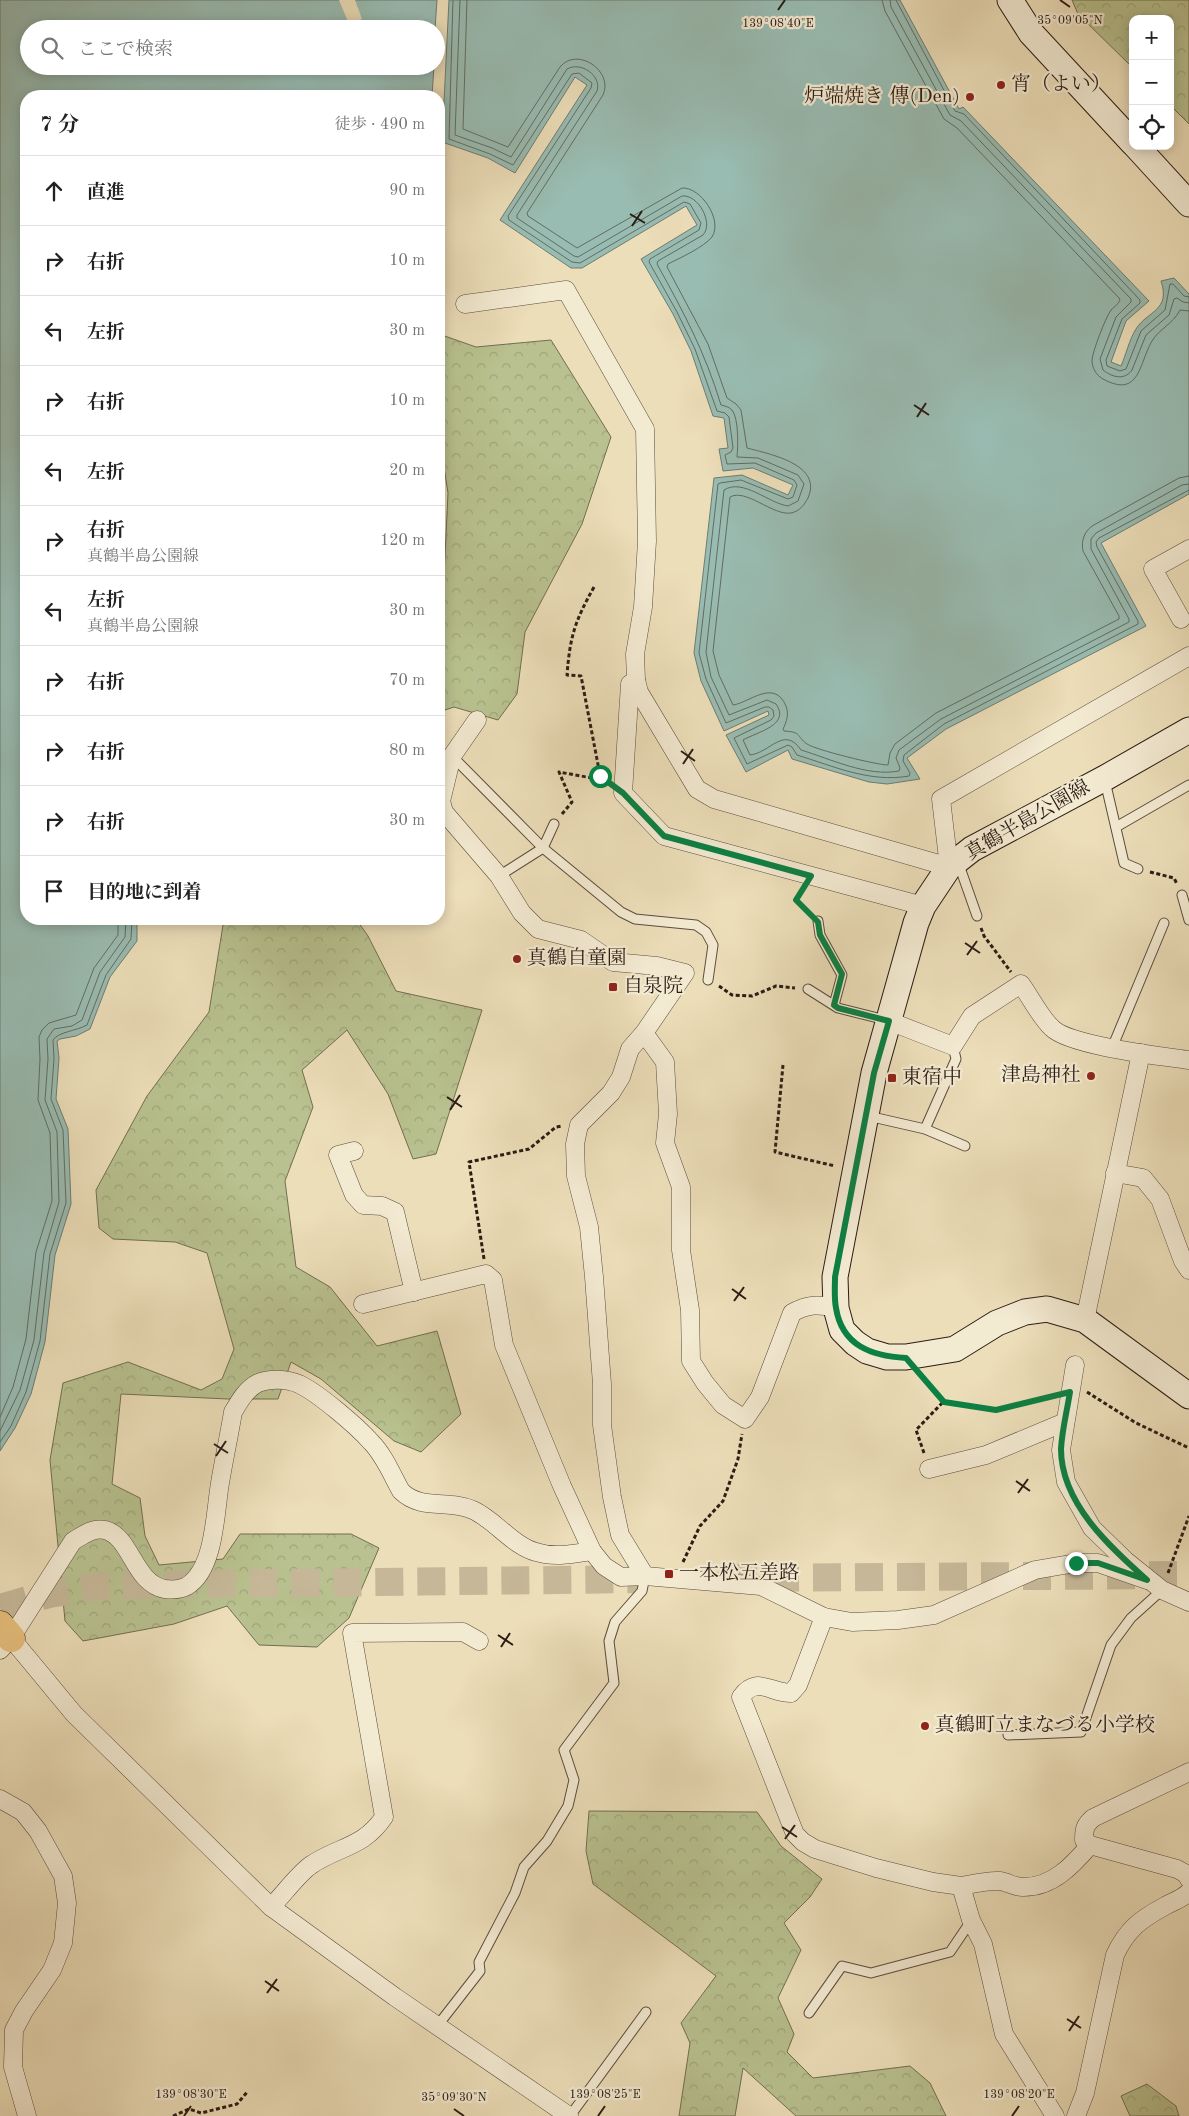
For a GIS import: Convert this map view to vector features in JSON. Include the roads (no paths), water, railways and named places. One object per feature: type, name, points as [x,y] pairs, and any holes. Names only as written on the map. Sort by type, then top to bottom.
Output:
[{"type":"main road","points":[[1010,0],[1031,33],[1129,139]]},
{"type":"main road","points":[[1140,150],[1189,204]]},
{"type":"main road","name":"真鶴半島公園線","points":[[1189,730],[1105,778],[972,849],[954,864],[923,906],[874,1073],[835,1277],[836,1308],[842,1330],[867,1351],[880,1355],[906,1358],[955,1349],[998,1323],[1025,1312],[1047,1309],[1085,1320],[1189,1396]]},
{"type":"street","points":[[465,304],[566,290],[645,429],[647,541],[643,607],[635,654],[636,680],[639,692],[697,789],[714,799],[954,864],[941,799],[1189,656]]},
{"type":"street","points":[[1186,622],[1153,569],[1189,549]]},
{"type":"street","points":[[636,680],[630,684],[623,793],[664,836],[923,906]]},
{"type":"street","points":[[445,785],[452,756],[477,720]]},
{"type":"street","points":[[445,813],[499,876],[522,913],[538,929],[581,940],[613,962],[657,966],[685,973],[644,1033],[630,1049],[620,1077],[611,1093],[579,1125],[575,1144],[576,1176],[589,1227],[601,1375],[602,1425],[612,1497],[620,1535],[648,1577]]},
{"type":"street","points":[[889,1021],[953,1046],[972,1016],[1021,984],[1052,1029],[1080,1041],[1189,1060]]},
{"type":"street","points":[[644,1033],[664,1062],[668,1114],[665,1143],[681,1187],[681,1250],[690,1310],[691,1361],[705,1383],[723,1405],[745,1419],[760,1397],[792,1313],[804,1306],[822,1305],[836,1308]]},
{"type":"street","points":[[1085,1320],[1141,1053]]},
{"type":"street","points":[[354,1151],[338,1155],[354,1195],[363,1205],[382,1206],[395,1212],[414,1292]]},
{"type":"street","points":[[1115,1173],[1143,1178],[1160,1199],[1183,1260],[1189,1270]]},
{"type":"street","points":[[363,1304],[486,1274],[493,1280],[504,1345],[562,1486],[592,1551],[604,1566],[621,1577],[648,1577],[761,1586],[824,1617],[852,1622],[898,1620],[934,1615],[1035,1570],[1076,1563],[1098,1563],[1147,1580]]},
{"type":"street","points":[[1075,1366],[1061,1450],[1066,1482],[1092,1528],[1147,1580],[1162,1590],[1189,1602]]},
{"type":"street","points":[[570,2116],[395,1997],[272,1907],[74,1714],[3,1637],[73,1541],[90,1531],[104,1530],[116,1536],[148,1581],[162,1589],[175,1591],[188,1585],[200,1572],[210,1549],[233,1412],[241,1398],[250,1389],[258,1384],[273,1380],[299,1384],[351,1424],[371,1442],[401,1491],[408,1497],[420,1503],[460,1505],[474,1510],[521,1546],[534,1552],[550,1556],[592,1551]]},
{"type":"street","points":[[929,1469],[986,1455],[1065,1422]]},
{"type":"street","points":[[824,1617],[798,1685],[791,1693],[782,1693],[755,1685],[746,1690],[741,1697],[795,1834],[803,1842],[815,1849],[876,1868],[933,1882],[961,1886],[1001,1881],[1014,1887],[1026,1887],[1049,1881],[1071,1867],[1090,1844]]},
{"type":"street","points":[[272,1907],[310,1865],[359,1842],[376,1829],[384,1817],[352,1633],[463,1632],[479,1641]]},
{"type":"street","points":[[1189,1772],[1093,1818],[1084,1830],[1084,1840],[1090,1844],[1177,1869],[1186,1874],[1189,1879]]},
{"type":"street","points":[[0,1799],[22,1812],[38,1831],[64,1876],[67,1903],[63,1943],[52,1970],[24,2011],[14,2030],[14,2067],[27,2116]]},
{"type":"street","points":[[961,1886],[971,1920],[983,1944],[1004,2034],[1055,2116]]},
{"type":"street","points":[[1076,2116],[1084,2093],[1115,1955],[1122,1939],[1145,1917],[1182,1899],[1189,1892]]},
{"type":"lane","points":[[452,756],[543,848],[595,893],[635,919],[696,924],[706,932],[713,945],[708,980]]},
{"type":"lane","points":[[1105,778],[1124,864],[1138,869]]},
{"type":"lane","points":[[1116,827],[1189,785]]},
{"type":"lane","points":[[499,876],[543,848],[554,824]]},
{"type":"lane","points":[[954,864],[977,916]]},
{"type":"lane","points":[[1182,895],[1189,920]]},
{"type":"lane","points":[[818,922],[820,935],[842,974],[834,1005]]},
{"type":"lane","points":[[1112,1048],[1164,923]]},
{"type":"lane","points":[[808,989],[838,1008],[889,1021]]},
{"type":"lane","points":[[925,1130],[956,1059],[953,1046]]},
{"type":"lane","points":[[866,1115],[925,1130],[965,1146]]},
{"type":"lane","points":[[438,2025],[480,1971],[479,1962],[515,1893],[524,1867],[547,1841],[568,1806],[574,1780],[564,1750],[614,1683],[609,1641],[615,1622],[642,1591],[648,1577]]},
{"type":"lane","points":[[1008,1735],[1081,1732],[1111,1645],[1131,1618],[1162,1590]]},
{"type":"lane","points":[[809,2013],[842,1966],[872,1973],[950,1952],[971,1920]]},
{"type":"lane","points":[[570,2116],[646,2012]]},
{"type":"water","points":[[0,0],[437,0],[436,20],[20,20],[20,75],[433,75],[432,90],[20,90],[20,925],[137,925],[137,941],[110,977],[90,1029],[76,1036],[57,1041],[59,1058],[56,1099],[68,1129],[71,1204],[55,1255],[45,1342],[31,1394],[15,1428],[0,1451]]},
{"type":"water","points":[[449,0],[900,0],[959,109],[963,107],[1149,301],[1126,321],[1111,362],[1121,366],[1136,329],[1160,305],[1163,299],[1161,281],[1174,278],[1189,294],[1189,494],[1101,543],[1146,626],[946,729],[907,758],[920,779],[887,784],[869,782],[792,759],[788,750],[746,772],[726,735],[769,715],[768,711],[724,731],[701,681],[694,653],[714,478],[742,475],[788,495],[793,485],[753,468],[723,471],[719,449],[728,448],[724,418],[713,416],[691,351],[673,314],[641,259],[697,225],[686,206],[582,268],[571,268],[500,220],[587,85],[575,77],[515,173],[488,158],[445,143],[445,90]]},
{"type":"tunnel","points":[[729,1578],[1189,1575]]},
{"type":"tunnel","points":[[0,1608],[49,1594],[108,1585],[646,1579]]},
{"type":"place","name":"宵（よい）","points":[[1001,85]]},
{"type":"place","name":"炉端焼き 傳(Den)","points":[[970,97]]},
{"type":"place","name":"真鶴自童園","points":[[517,959]]},
{"type":"place","name":"自泉院","points":[[613,987]]},
{"type":"place","name":"津島神社","points":[[1091,1076]]},
{"type":"place","name":"東宿中","points":[[892,1078]]},
{"type":"place","name":"一本松五差路","points":[[669,1574]]},
{"type":"place","name":"真鶴町立まなづる小学校","points":[[925,1726]]}]
